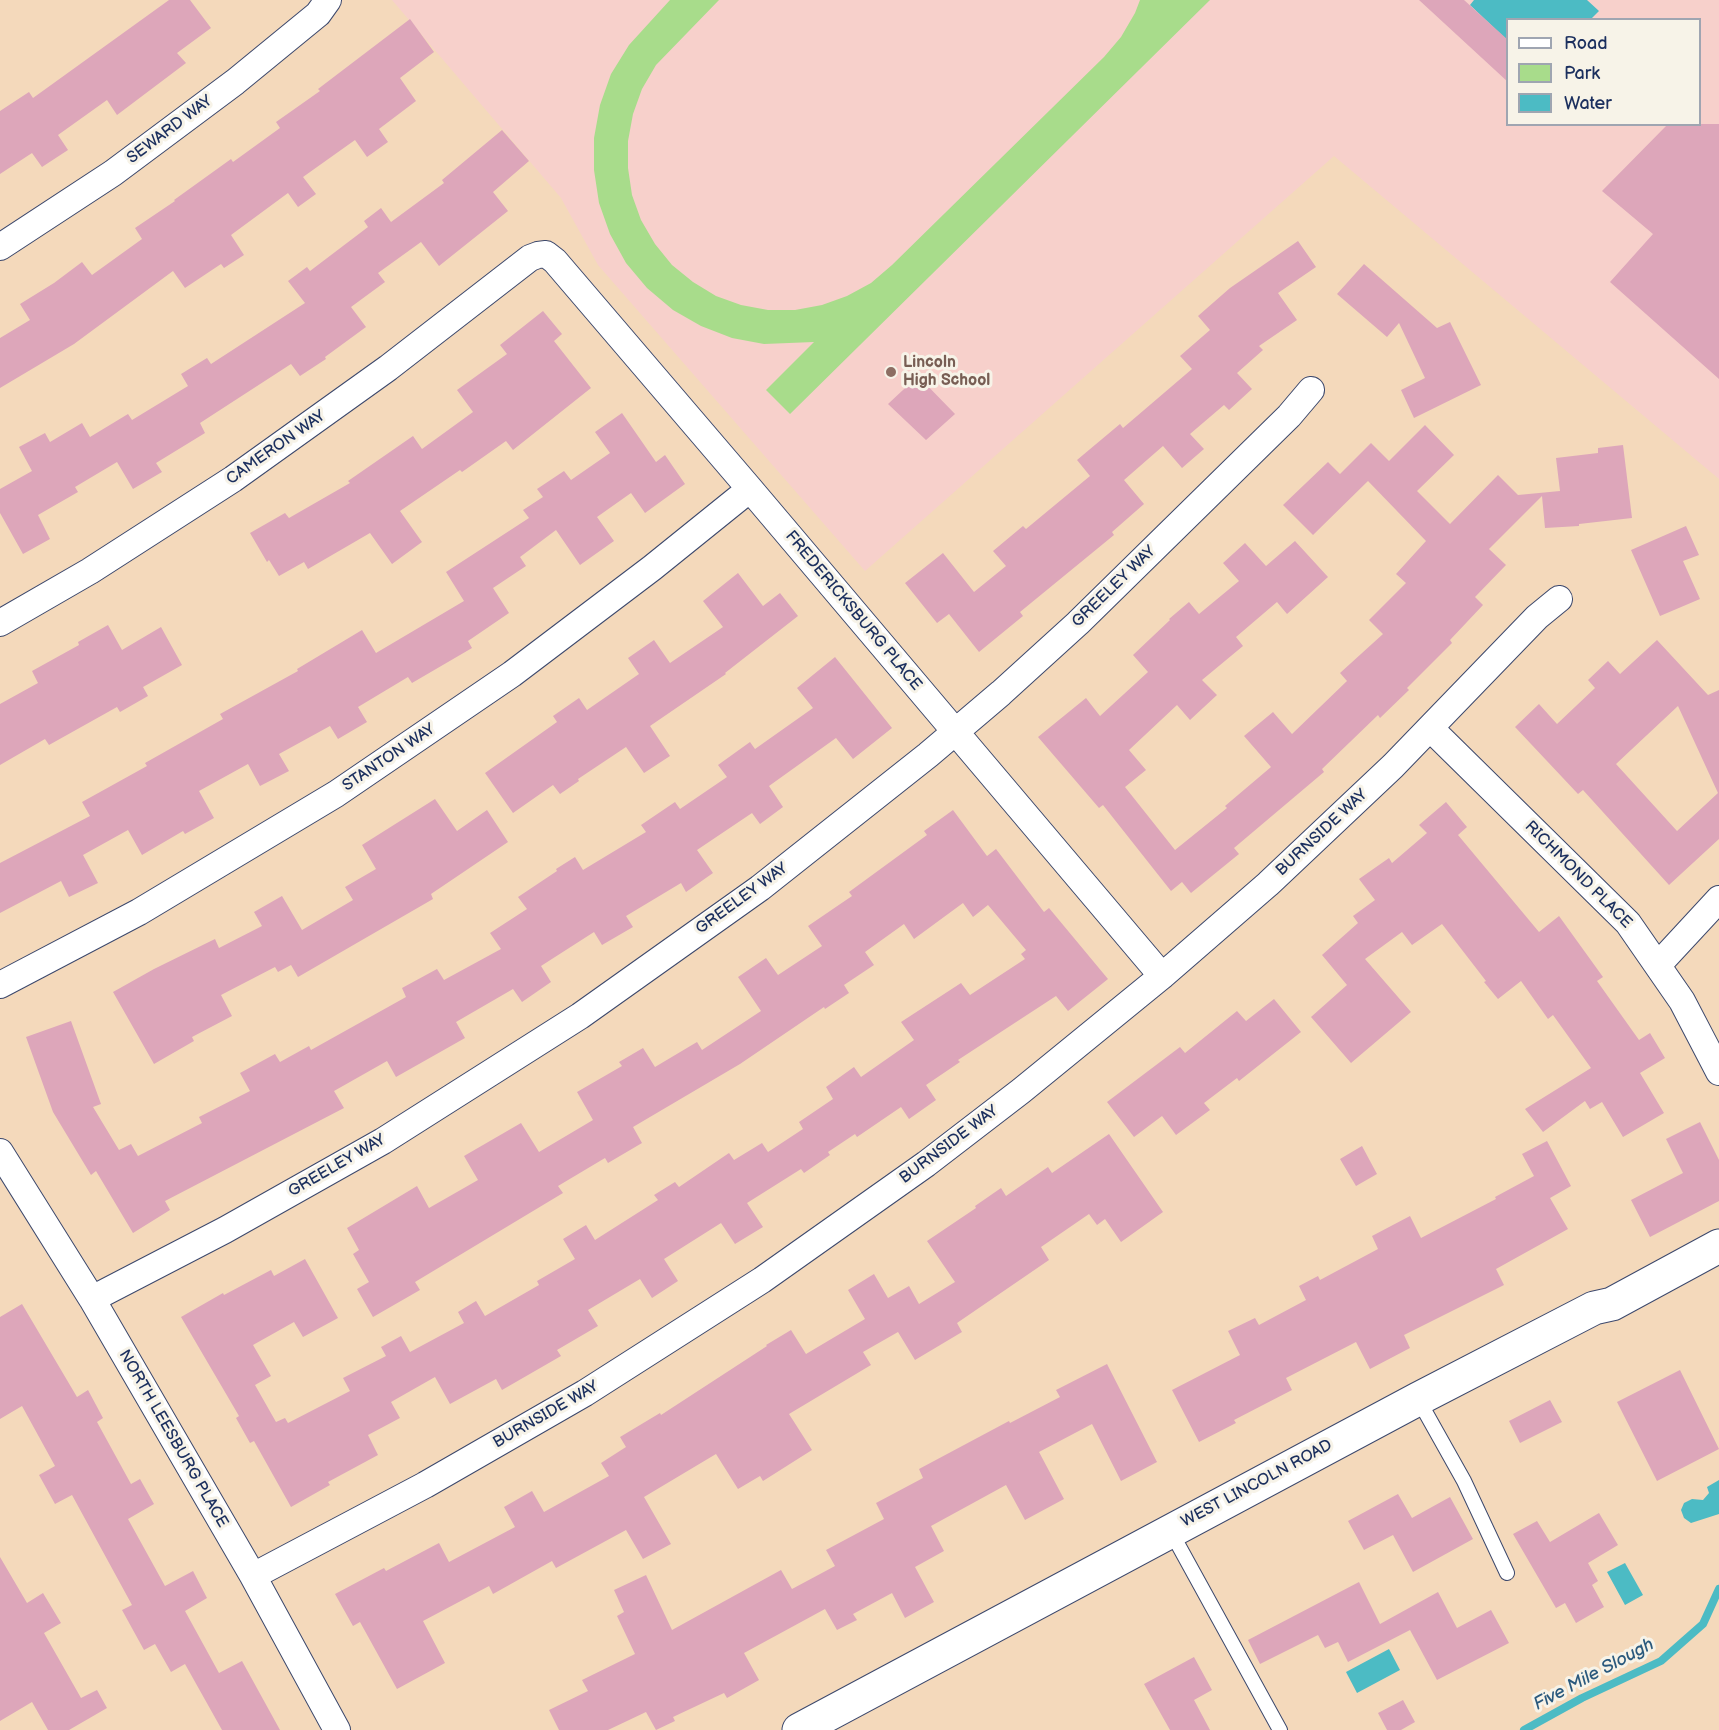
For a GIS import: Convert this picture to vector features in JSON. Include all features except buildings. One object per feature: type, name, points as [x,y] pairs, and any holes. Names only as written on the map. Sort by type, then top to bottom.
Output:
[{"type":"street","name":"SEWARD WAY","points":[[0,247],[113,173],[207,103],[318,14],[328,0]]},
{"type":"street","name":"FREDERICKSBURG PLACE","points":[[538,255],[546,254],[555,261],[1162,976]]},
{"type":"street","name":"CAMERON WAY","points":[[0,623],[90,571],[233,479],[388,368],[530,258],[538,255]]},
{"type":"street","name":"GREELEY WAY","points":[[92,1299],[225,1230],[383,1141],[580,1016],[760,888],[956,732],[1001,693],[1078,623],[1289,416],[1311,390]]},
{"type":"street","name":"STANTON WAY","points":[[0,985],[139,912],[336,794],[512,674],[652,568],[750,489]]},
{"type":"street","name":"BURNSIDE WAY","points":[[253,1576],[425,1485],[585,1393],[762,1280],[926,1164],[1021,1091],[1162,976],[1268,884],[1393,766],[1537,617],[1560,598]]},
{"type":"street","name":"RICHMOND PLACE","points":[[1430,728],[1628,923],[1682,1001],[1719,1072]]},
{"type":"street","points":[[1658,964],[1719,899]]},
{"type":"street","name":"NORTH LEESBURG PLACE","points":[[0,1152],[92,1299],[253,1576],[338,1730]]},
{"type":"street","name":"WEST LINCOLN ROAD","points":[[799,1730],[1418,1399],[1594,1308],[1612,1304],[1719,1246]]},
{"type":"lane","points":[[1418,1399],[1464,1481],[1507,1573]]},
{"type":"lane","points":[[1170,1530],[1280,1730]]},
{"type":"shaded area","name":"Lincoln High School","points":[[392,0],[1719,0],[1719,479],[1334,156],[865,571],[598,265],[561,198]]},
{"type":"green space","points":[[670,0],[719,0],[656,65],[642,89],[633,114],[628,141],[628,168],[632,195],[641,220],[655,244],[672,265],[693,282],[716,296],[741,305],[768,310],[795,310],[822,305],[847,296],[871,283],[892,265],[1104,57],[1121,37],[1140,0],[1210,0],[790,414],[766,390],[814,342],[764,344],[732,338],[701,326],[673,310],[647,288],[626,263],[610,234],[599,203],[594,170],[594,138],[600,105],[611,74],[629,45]]},
{"type":"water","points":[[1474,0],[1587,0],[1599,11],[1592,18],[1506,18],[1506,39],[1470,5]]},
{"type":"water","points":[[1719,1480],[1719,1514],[1691,1523],[1684,1518],[1681,1510],[1684,1503],[1692,1499],[1703,1500],[1709,1493],[1707,1487]]},
{"type":"water","points":[[1625,1563],[1643,1595],[1625,1605],[1607,1572]]},
{"type":"water","points":[[1389,1649],[1400,1670],[1357,1693],[1346,1672]]},
{"type":"waterway","name":"Five Mile Slough","points":[[1524,1730],[1582,1698],[1661,1661],[1703,1624],[1719,1589]]},
{"type":"place","name":"Lincoln High School","points":[[891,372]]}]
